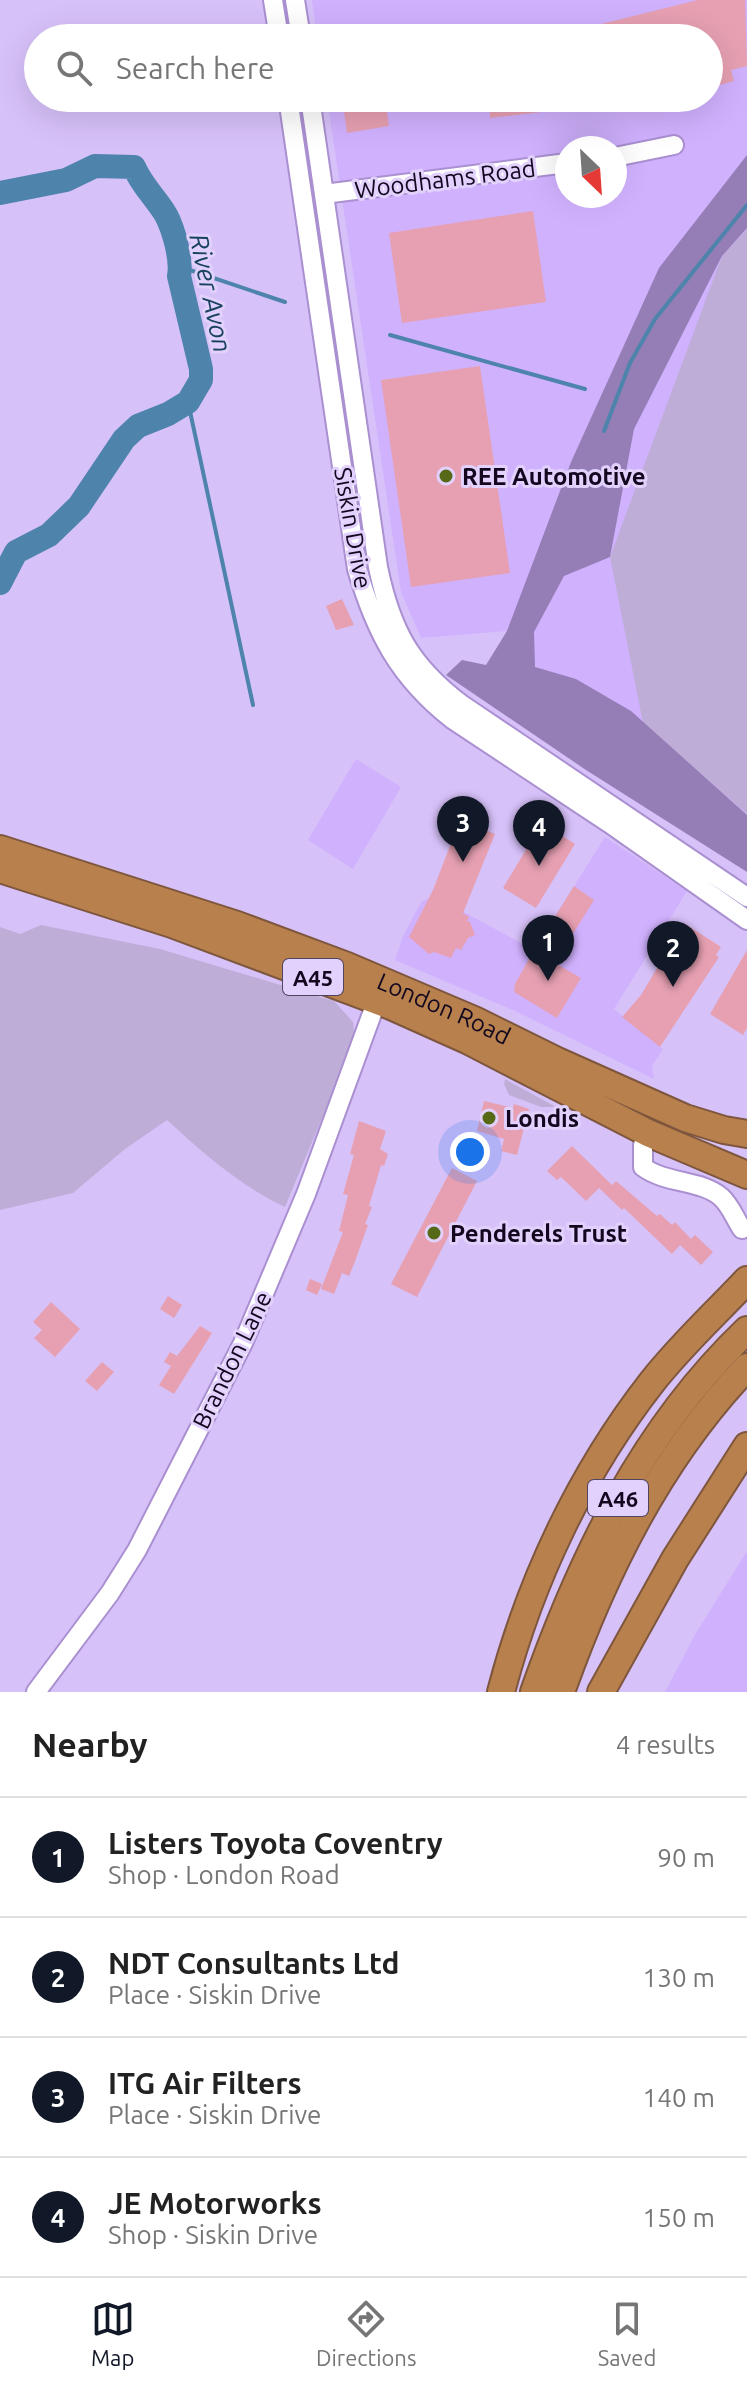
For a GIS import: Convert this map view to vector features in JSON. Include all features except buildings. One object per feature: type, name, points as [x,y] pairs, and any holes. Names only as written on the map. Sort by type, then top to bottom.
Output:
[{"type":"highway","name":"London Road","points":[[0,849],[237,925],[347,966],[474,1020],[685,1118],[747,1134]]},
{"type":"highway","name":"London Road","points":[[0,869],[172,924],[377,1000],[467,1040],[648,1133],[747,1175]]},
{"type":"highway","points":[[501,1692],[532,1591],[560,1528],[607,1448],[651,1383],[695,1331],[747,1280]]},
{"type":"highway","name":"A46","points":[[534,1692],[559,1621],[611,1509],[681,1404],[726,1349],[747,1330]]},
{"type":"highway","name":"A46","points":[[561,1692],[615,1560],[660,1479],[708,1411],[747,1367]]},
{"type":"highway","points":[[601,1692],[675,1559],[747,1446]]},
{"type":"street","points":[[273,0],[277,24]]},
{"type":"street","points":[[295,0],[299,24]]},
{"type":"street","name":"Siskin Drive","points":[[290,112],[357,569],[378,631],[399,666],[429,701],[747,920]]},
{"type":"street","name":"Siskin Drive","points":[[312,112],[378,567],[387,606],[400,636],[424,670],[461,704],[747,897]]},
{"type":"street","points":[[627,155],[674,145]]},
{"type":"street","name":"Woodhams Road","points":[[324,194],[555,165]]},
{"type":"street","name":"Brandon Lane","points":[[36,1692],[110,1593],[137,1550],[243,1343],[306,1194],[377,1000]]},
{"type":"street","points":[[648,1133],[643,1145],[643,1167],[657,1175],[707,1189],[720,1196],[735,1227]]},
{"type":"shaded area","points":[[312,0],[747,0],[747,858],[480,693],[507,631],[421,638],[401,592],[329,112],[723,112],[723,24],[315,24]]},
{"type":"shaded area","points":[[747,155],[747,228],[722,256],[634,429],[610,557],[564,576],[534,632],[535,667],[576,679],[631,711],[747,815],[747,872],[586,770],[446,675],[462,660],[486,665],[507,631],[571,462],[659,268]]},
{"type":"shaded area","points":[[747,229],[747,814],[643,723],[610,557],[722,256]]},
{"type":"shaded area","points":[[356,759],[401,787],[353,869],[308,840]]},
{"type":"shaded area","points":[[605,837],[687,891],[614,1009],[663,1049],[652,1066],[654,1079],[513,1010],[395,960],[403,936],[421,902],[430,898],[458,909],[534,950]]},
{"type":"shaded area","points":[[41,925],[160,949],[334,1001],[353,1022],[355,1039],[285,1207],[237,1179],[167,1120],[125,1149],[73,1193],[0,1210],[0,927],[20,934]]},
{"type":"shaded area","points":[[505,1079],[556,1107],[541,1107],[509,1095]]},
{"type":"shaded area","points":[[747,1551],[747,1692],[665,1692],[696,1633]]},
{"type":"waterway","name":"River Avon","points":[[0,193],[66,180],[95,166],[134,167],[172,229],[179,276],[201,369],[201,380],[188,402],[138,426],[124,439],[79,506],[49,535],[16,552],[0,583]]},
{"type":"waterway","points":[[604,431],[630,363],[655,319],[747,205]]},
{"type":"waterway","points":[[181,267],[285,302]]},
{"type":"waterway","points":[[390,335],[585,389]]},
{"type":"waterway","points":[[188,402],[253,705]]},
{"type":"place","name":"REE Automotive","points":[[446,476]]},
{"type":"place","name":"ITG Air Filters","points":[[463,862]]},
{"type":"place","name":"JE Motorworks","points":[[539,866]]},
{"type":"place","name":"Listers Toyota Coventry","points":[[548,981]]},
{"type":"place","name":"NDT Consultants Ltd","points":[[673,987]]},
{"type":"place","name":"Londis","points":[[489,1118]]},
{"type":"place","name":"Penderels Trust","points":[[434,1233]]}]
